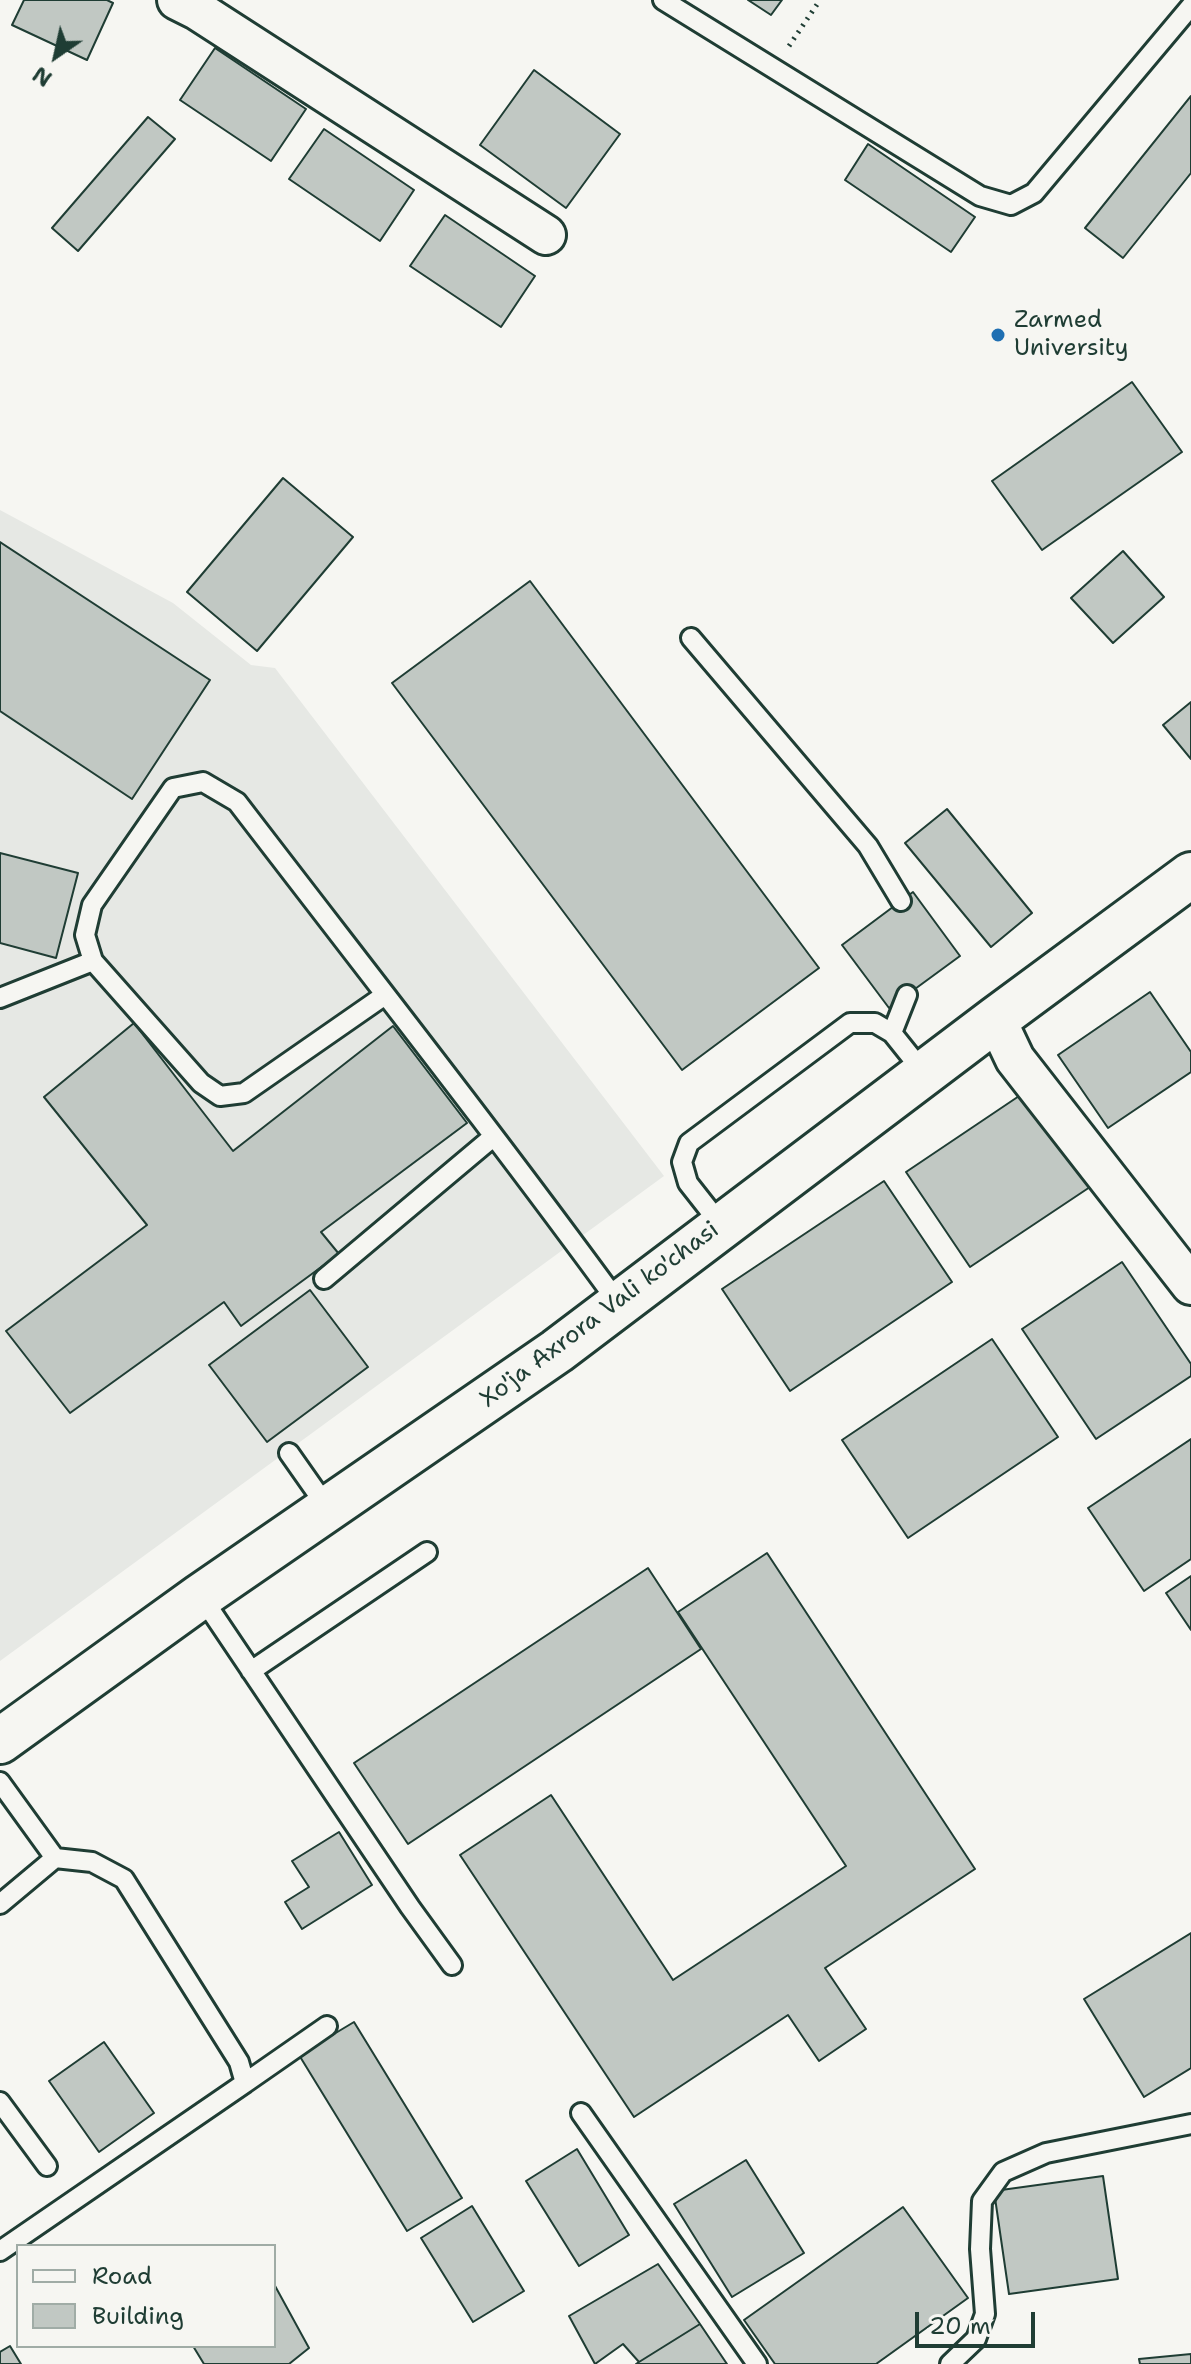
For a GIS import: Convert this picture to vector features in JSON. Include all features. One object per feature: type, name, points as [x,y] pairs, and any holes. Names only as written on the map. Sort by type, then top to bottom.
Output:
[{"type":"main road","name":"Xo'ja Axrora Vali ko'chasi","points":[[0,1741],[201,1596],[557,1351],[1191,875]]},
{"type":"street","points":[[177,0],[546,235]]},
{"type":"street","points":[[996,1019],[1015,1059],[1191,1285]]},
{"type":"lane","points":[[663,0],[980,196],[1011,205],[1034,193],[1191,6]]},
{"type":"lane","points":[[691,638],[868,846],[901,901]]},
{"type":"lane","points":[[385,995],[244,1093],[220,1096],[201,1083],[93,961],[85,935],[92,905],[173,788],[203,782],[237,802],[385,995],[619,1304]]},
{"type":"lane","points":[[0,998],[93,961]]},
{"type":"lane","points":[[892,1033],[907,995]]},
{"type":"lane","points":[[721,1225],[688,1183],[682,1162],[689,1143],[850,1023],[875,1023],[892,1033],[924,1073]]},
{"type":"lane","points":[[324,1279],[493,1137]]},
{"type":"lane","points":[[289,1453],[329,1510]]},
{"type":"lane","points":[[251,1671],[427,1552]]},
{"type":"lane","points":[[201,1596],[452,1965]]},
{"type":"lane","points":[[0,1782],[55,1858]]},
{"type":"lane","points":[[0,1904],[55,1858],[92,1862],[124,1879],[239,2062],[245,2083]]},
{"type":"lane","points":[[0,2251],[327,2026]]},
{"type":"lane","points":[[0,2102],[47,2166]]},
{"type":"lane","points":[[581,2113],[757,2364]]},
{"type":"lane","points":[[950,2364],[976,2339],[985,2314],[980,2249],[982,2201],[1003,2172],[1046,2153],[1191,2124]]},
{"type":"path","points":[[774,69],[820,0]]},
{"type":"shaded area","points":[[0,510],[173,603],[251,665],[275,668],[664,1176],[0,1661]]},
{"type":"building","points":[[24,0],[107,0],[113,3],[87,60],[12,25]]},
{"type":"building","points":[[748,0],[782,0],[771,15]]},
{"type":"building","points":[[215,48],[306,109],[271,161],[180,100]]},
{"type":"building","points":[[534,70],[620,134],[566,208],[480,145]]},
{"type":"building","points":[[1191,96],[1191,173],[1123,258],[1085,228]]},
{"type":"building","points":[[148,117],[175,139],[78,251],[52,228]]},
{"type":"building","points":[[324,129],[414,190],[380,241],[289,179]]},
{"type":"building","points":[[868,144],[975,217],[951,252],[845,180]]},
{"type":"building","points":[[445,215],[535,276],[501,327],[410,266]]},
{"type":"building","points":[[1132,382],[1182,452],[1042,550],[992,481]]},
{"type":"building","points":[[283,478],[353,537],[257,651],[187,592]]},
{"type":"building","points":[[0,542],[210,680],[132,799],[0,711]]},
{"type":"building","points":[[1123,551],[1164,597],[1113,643],[1071,598]]},
{"type":"building","points":[[530,581],[819,968],[682,1070],[392,683]]},
{"type":"building","points":[[1191,702],[1191,759],[1163,725]]},
{"type":"building","points":[[947,809],[1032,913],[991,947],[905,843]]},
{"type":"building","points":[[0,853],[78,873],[56,958],[0,943]]},
{"type":"building","points":[[913,892],[960,956],[889,1008],[842,945]]},
{"type":"building","points":[[1150,992],[1191,1052],[1191,1072],[1108,1128],[1058,1055]]},
{"type":"building","points":[[134,1023],[233,1151],[393,1026],[467,1123],[321,1232],[339,1254],[241,1326],[224,1302],[70,1413],[6,1331],[147,1225],[44,1097]]},
{"type":"building","points":[[1028,1090],[1093,1185],[970,1267],[906,1172]]},
{"type":"building","points":[[884,1181],[952,1282],[790,1391],[722,1289]]},
{"type":"building","points":[[1122,1262],[1191,1364],[1191,1376],[1096,1439],[1022,1329]]},
{"type":"building","points":[[310,1290],[368,1367],[267,1442],[209,1365]]},
{"type":"building","points":[[992,1339],[1058,1437],[908,1538],[842,1440]]},
{"type":"building","points":[[1191,1439],[1191,1559],[1144,1591],[1088,1508]]},
{"type":"building","points":[[767,1553],[975,1869],[825,1968],[866,2029],[819,2061],[788,2015],[634,2117],[460,1855],[551,1795],[673,1980],[846,1866],[678,1612]]},
{"type":"building","points":[[648,1568],[701,1649],[408,1844],[354,1763]]},
{"type":"building","points":[[1191,1576],[1191,1630],[1166,1593]]},
{"type":"building","points":[[339,1832],[372,1885],[302,1929],[285,1902],[309,1887],[292,1861]]},
{"type":"building","points":[[1191,1933],[1191,2068],[1144,2097],[1084,1999]]},
{"type":"building","points":[[354,2022],[462,2198],[407,2231],[299,2055]]},
{"type":"building","points":[[104,2042],[154,2113],[99,2152],[49,2081]]},
{"type":"building","points":[[577,2149],[629,2235],[579,2266],[526,2181]]},
{"type":"building","points":[[746,2160],[804,2253],[732,2297],[674,2204]]},
{"type":"building","points":[[1103,2176],[1118,2279],[1009,2294],[994,2191]]},
{"type":"building","points":[[472,2206],[524,2291],[473,2322],[421,2238]]},
{"type":"building","points":[[903,2207],[968,2298],[876,2364],[775,2364],[744,2320]]},
{"type":"building","points":[[658,2264],[700,2324],[639,2362],[623,2344],[595,2364],[569,2316]]},
{"type":"building","points":[[276,2288],[309,2348],[289,2364],[204,2364],[194,2348],[276,2348]]},
{"type":"building","points":[[700,2324],[727,2364],[636,2364],[639,2362]]},
{"type":"building","points":[[10,2346],[21,2364],[0,2364],[0,2352]]},
{"type":"building","points":[[1191,2354],[1191,2364],[1140,2364],[1139,2359]]},
{"type":"place","name":"Zarmed University","points":[[998,335]]}]
